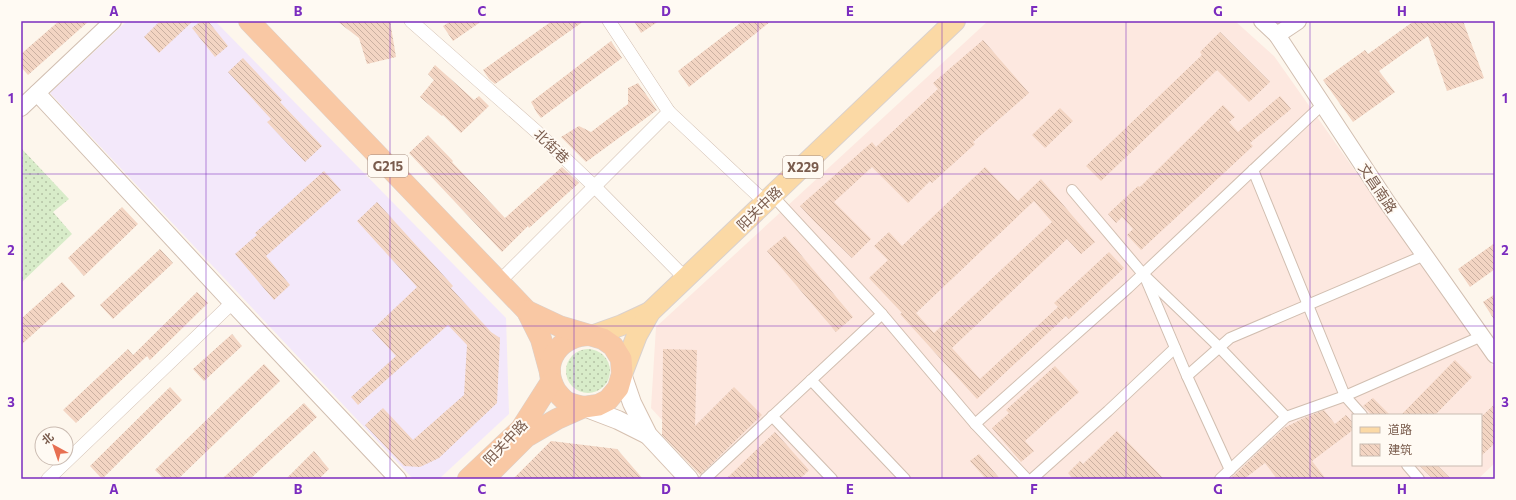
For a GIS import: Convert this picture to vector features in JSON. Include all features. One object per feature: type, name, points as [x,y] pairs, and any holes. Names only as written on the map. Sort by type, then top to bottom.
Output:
[{"type":"highway","name":"G215","points":[[249,21],[527,311],[559,326],[594,335],[603,339],[613,346],[621,359],[622,374]]},
{"type":"highway","points":[[527,311],[541,339],[550,377],[560,396],[570,404],[584,407],[598,405],[608,400],[618,388],[622,374]]},
{"type":"highway","points":[[550,377],[552,358],[563,342],[580,335],[594,335]]},
{"type":"highway","name":"阳关中路","points":[[468,479],[521,429],[550,377]]},
{"type":"highway","name":"阳关中路","points":[[484,479],[526,437],[557,419],[584,407]]},
{"type":"main road","name":"阳关中路","points":[[650,312],[955,21]]},
{"type":"main road","name":"X229","points":[[594,335],[622,326],[650,312]]},
{"type":"main road","name":"X229","points":[[622,374],[637,335],[650,312]]},
{"type":"main road","points":[[622,374],[632,403],[648,435],[690,479]]},
{"type":"main road","points":[[584,407],[618,420],[648,435]]},
{"type":"street","points":[[21,108],[113,21]]},
{"type":"street","name":"北街巷","points":[[411,21],[537,132],[595,186],[685,278]]},
{"type":"street","points":[[609,21],[669,112],[769,199],[882,314],[975,424],[1027,479]]},
{"type":"street","name":"文昌南路","points":[[1262,21],[1277,35],[1387,202],[1495,356]]},
{"type":"street","points":[[1277,35],[1298,21]]},
{"type":"street","points":[[37,93],[398,479]]},
{"type":"street","points":[[975,424],[1144,274],[1323,104]]},
{"type":"street","points":[[499,282],[669,112]]},
{"type":"street","points":[[1253,170],[1345,396],[1361,414]]},
{"type":"street","points":[[1072,190],[1144,274],[1219,347],[1286,417]]},
{"type":"street","points":[[1186,376],[1230,338],[1425,255]]},
{"type":"street","points":[[1144,274],[1186,376],[1230,470]]},
{"type":"street","points":[[48,479],[232,303]]},
{"type":"street","points":[[705,479],[882,314]]},
{"type":"street","points":[[1220,479],[1286,417],[1345,396],[1482,336]]},
{"type":"street","points":[[1032,479],[1175,348]]},
{"type":"street","points":[[811,380],[905,479]]},
{"type":"street","points":[[772,416],[832,479]]},
{"type":"street","points":[[1408,466],[1419,479]]},
{"type":"shaded area","points":[[127,21],[215,21],[506,318],[509,414],[439,479],[413,479],[50,93]]},
{"type":"shaded area","points":[[988,21],[1235,21],[1274,56],[1495,369],[1495,463],[1478,479],[716,479],[651,408],[656,327]]},
{"type":"green space","points":[[21,148],[69,199],[53,212],[72,234],[21,283]]},
{"type":"green space","points":[[588,349],[600,353],[606,359],[610,371],[606,383],[600,389],[588,393],[576,389],[570,383],[566,371],[570,359],[576,353]]},
{"type":"building","points":[[59,21],[89,21],[28,75],[21,67],[21,54]]},
{"type":"building","points":[[160,21],[193,21],[159,53],[144,37]]},
{"type":"building","points":[[201,21],[208,21],[228,46],[215,57],[192,28]]},
{"type":"building","points":[[337,21],[390,21],[396,57],[367,64],[359,38]]},
{"type":"building","points":[[451,21],[482,21],[453,41],[443,26]]},
{"type":"building","points":[[552,21],[584,21],[495,84],[489,79],[483,70]]},
{"type":"building","points":[[634,21],[659,21],[641,33]]},
{"type":"building","points":[[743,21],[771,21],[689,87],[678,71]]},
{"type":"building","points":[[1414,21],[1463,21],[1484,78],[1447,91],[1428,36],[1379,71],[1395,92],[1353,122],[1323,80],[1365,50],[1368,54]]},
{"type":"building","points":[[1220,32],[1270,82],[1249,102],[1217,70],[1101,181],[1086,166],[1202,55],[1200,52]]},
{"type":"building","points":[[983,40],[1029,93],[973,142],[975,144],[932,183],[930,181],[908,203],[872,167],[834,202],[871,239],[852,258],[800,206],[872,142],[876,147],[938,89],[933,83]]},
{"type":"building","points":[[611,41],[622,58],[541,118],[531,102]]},
{"type":"building","points":[[243,58],[282,100],[280,102],[322,146],[305,162],[267,122],[271,119],[228,72]]},
{"type":"building","points":[[435,65],[474,100],[479,96],[489,106],[461,133],[443,115],[442,116],[420,97],[434,80],[428,74]]},
{"type":"building","points":[[638,83],[657,110],[586,162],[561,137],[579,126],[591,132],[628,104],[628,88]]},
{"type":"building","points":[[1280,96],[1291,109],[1250,143],[1253,146],[1141,250],[1127,235],[1133,229],[1122,217],[1116,223],[1108,214],[1138,186],[1140,187],[1223,105],[1235,117],[1229,122],[1238,132]]},
{"type":"building","points":[[1060,108],[1073,121],[1045,148],[1032,135]]},
{"type":"building","points":[[428,135],[505,218],[562,167],[579,183],[529,228],[528,226],[502,252],[409,153]]},
{"type":"building","points":[[985,167],[1018,201],[1041,179],[1095,242],[1081,254],[1067,239],[952,348],[980,379],[1058,307],[1054,303],[1109,252],[1124,268],[1069,319],[1066,316],[977,399],[900,314],[902,313],[869,278],[888,260],[874,246],[889,232],[902,246]],"holes":[[[1034,201],[1052,222],[934,333],[916,313]]]},
{"type":"building","points":[[324,171],[341,190],[266,256],[290,285],[274,300],[235,254],[257,235],[255,233]]},
{"type":"building","points":[[377,202],[453,286],[451,288],[491,332],[500,338],[497,403],[439,458],[420,467],[404,466],[365,425],[383,408],[413,440],[464,395],[467,345],[448,325],[358,405],[351,397],[396,356],[372,330],[417,287],[357,221]]},
{"type":"building","points":[[122,207],[138,224],[84,276],[68,258]]},
{"type":"building","points":[[785,236],[853,317],[836,332],[767,251]]},
{"type":"building","points":[[1495,243],[1495,269],[1470,287],[1458,269]]},
{"type":"building","points":[[160,249],[173,263],[113,319],[100,305]]},
{"type":"building","points":[[62,282],[75,296],[21,345],[21,319]]},
{"type":"building","points":[[197,292],[208,303],[150,360],[147,356],[76,423],[63,410],[128,349],[133,355]]},
{"type":"building","points":[[1495,294],[1495,321],[1483,302]]},
{"type":"building","points":[[232,334],[242,346],[204,381],[193,369]]},
{"type":"building","points":[[663,349],[697,350],[695,426],[734,387],[762,415],[700,475],[662,435]]},
{"type":"building","points":[[1455,360],[1472,377],[1436,414],[1402,414]]},
{"type":"building","points":[[264,364],[280,381],[178,479],[164,479],[155,470]]},
{"type":"building","points":[[1055,366],[1079,392],[1025,441],[1034,451],[1021,462],[992,428],[1009,413],[1006,410]]},
{"type":"building","points":[[170,387],[182,400],[102,479],[90,466]]},
{"type":"building","points":[[1373,398],[1389,414],[1371,414],[1363,406]]},
{"type":"building","points":[[304,403],[317,417],[250,479],[222,479]]},
{"type":"building","points":[[1495,404],[1495,443],[1482,455],[1482,416]]},
{"type":"building","points":[[1324,410],[1335,424],[1346,415],[1352,422],[1352,431],[1312,461],[1326,479],[1277,479],[1265,463],[1244,479],[1230,479],[1284,428]]},
{"type":"building","points":[[1117,431],[1164,479],[1073,479],[1068,473],[1080,461],[1083,464]]},
{"type":"building","points":[[775,432],[809,470],[800,479],[726,479]]},
{"type":"building","points":[[551,441],[617,449],[643,479],[513,479]]},
{"type":"building","points":[[314,451],[329,469],[319,479],[286,479]]},
{"type":"building","points":[[979,454],[1000,479],[986,479],[970,461]]},
{"type":"building","points":[[1420,466],[1438,466],[1451,479],[1433,479]]}]
